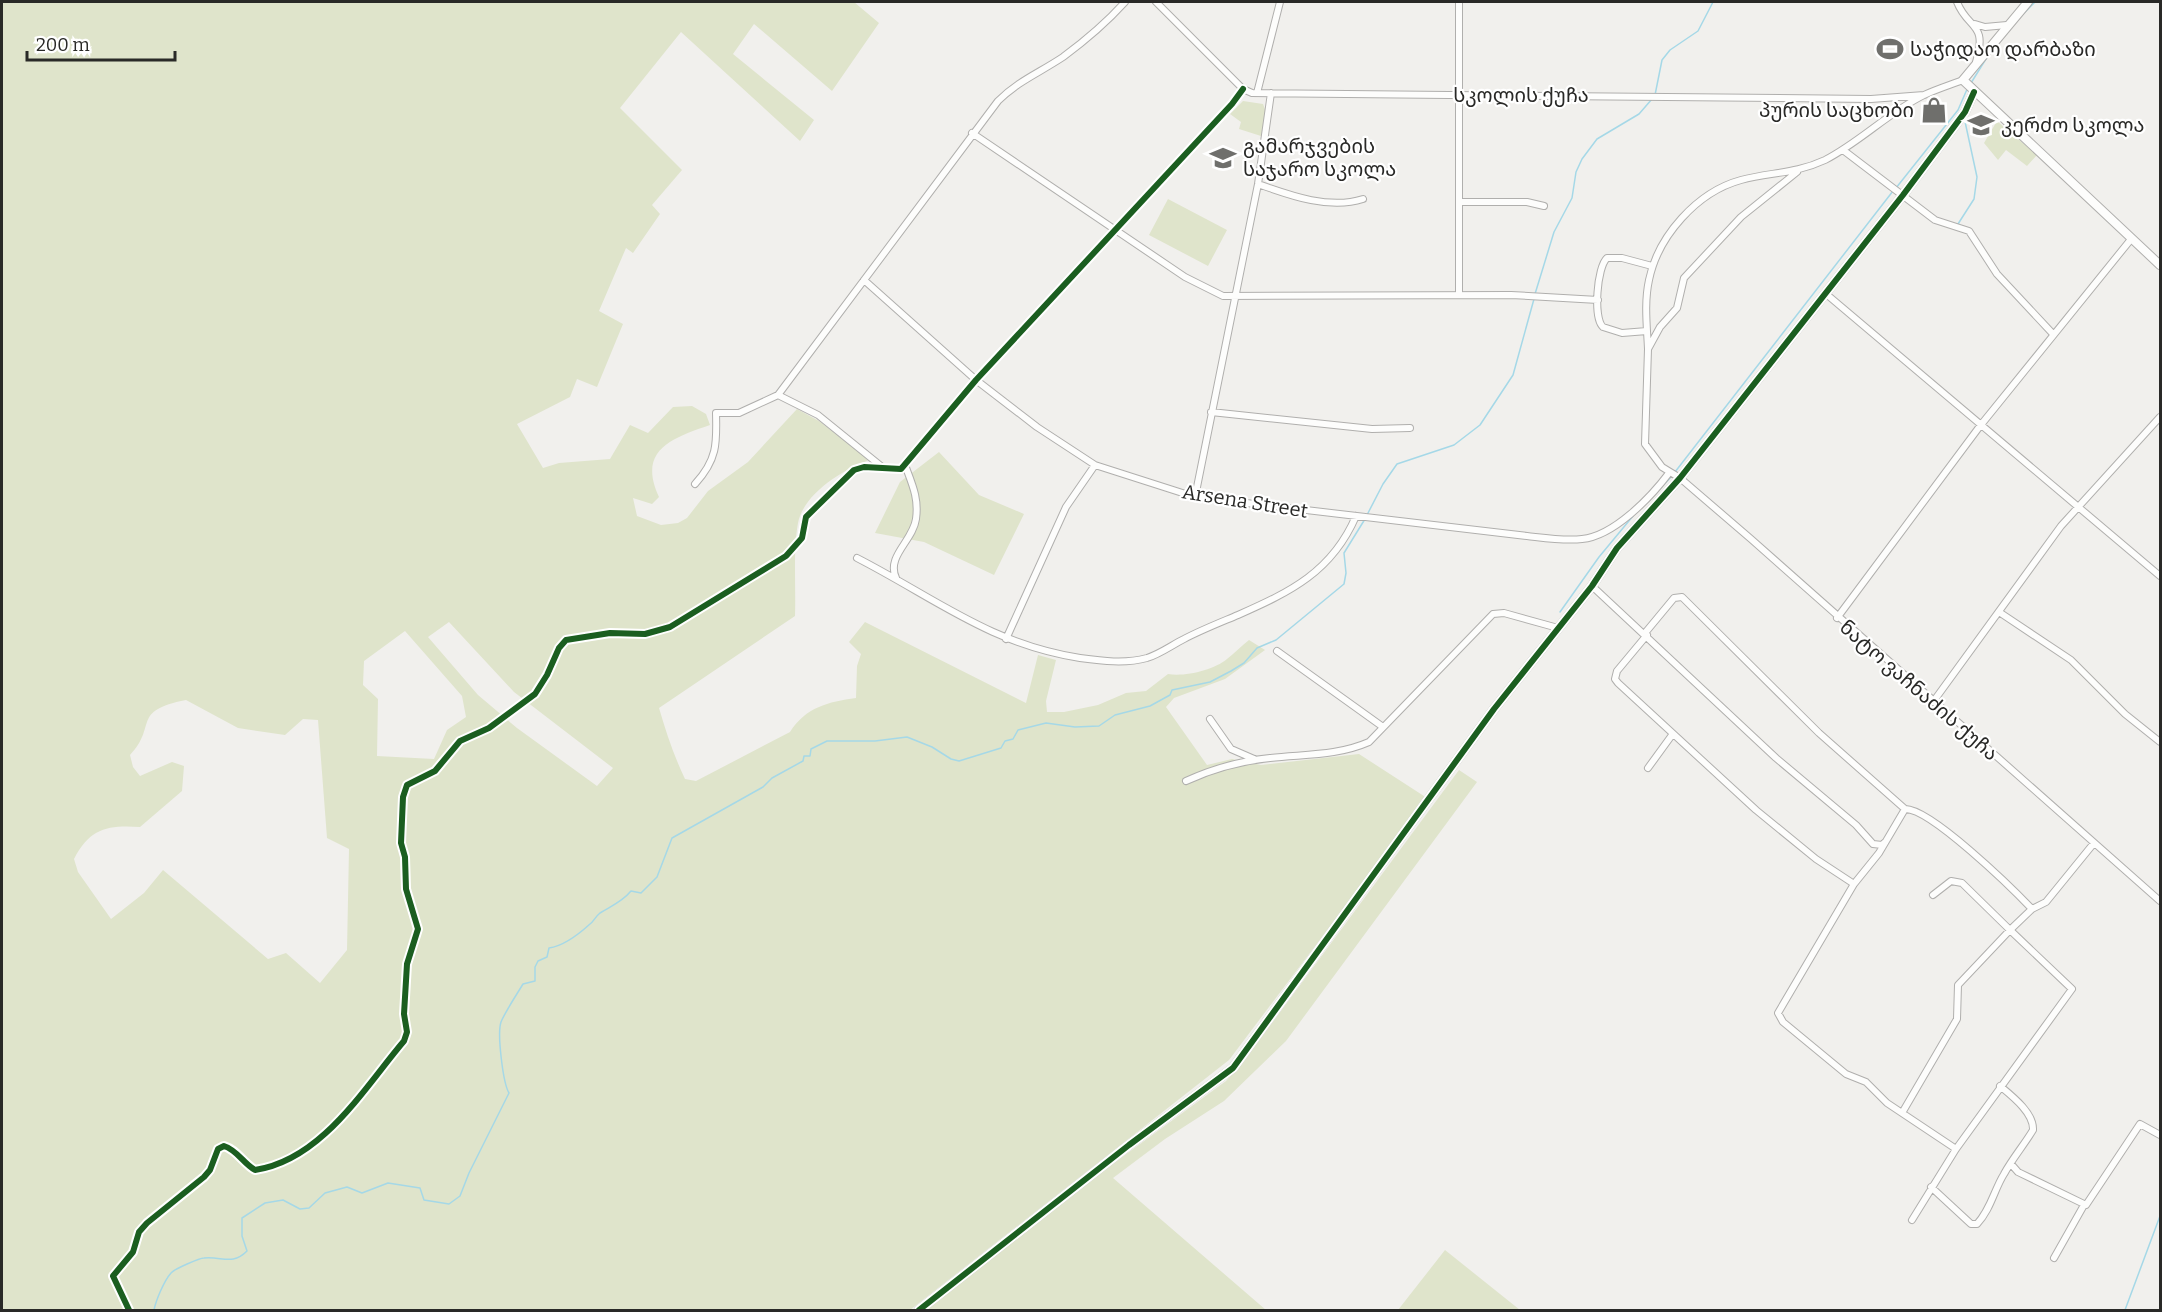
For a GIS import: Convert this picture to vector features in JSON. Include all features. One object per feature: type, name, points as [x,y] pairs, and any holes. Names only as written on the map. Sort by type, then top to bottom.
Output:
[{"type":"street","points":[[696,484],[710,469],[714,453],[716,414],[739,413],[778,395],[998,101],[1017,83],[1061,58],[1104,26],[1125,2]]},
{"type":"street","name":"სკოლის ქუჩა","points":[[1156,2],[1243,89],[1257,93],[1871,99],[1924,95]]},
{"type":"street","points":[[1257,93],[1280,2]]},
{"type":"street","points":[[1459,2],[1459,295]]},
{"type":"street","points":[[1958,2],[1974,24],[1981,44],[1976,63]]},
{"type":"street","points":[[1648,349],[1666,320],[1677,308],[1681,285],[1688,273],[1742,217],[1797,172],[1843,150],[1924,95],[1963,80],[2028,2]]},
{"type":"street","points":[[1974,24],[1985,27],[2007,25]]},
{"type":"street","points":[[1963,80],[2160,265]]},
{"type":"street","points":[[129,1311],[113,1276],[116,1270],[133,1252],[139,1232],[147,1223],[210,1170],[218,1149],[224,1146],[230,1148],[242,1161],[255,1170],[274,1165],[303,1149],[331,1128],[404,1041],[407,1032],[404,1003],[407,964],[418,928],[406,889],[405,856],[401,843],[403,797],[407,785],[414,779],[435,771],[460,741],[489,728],[535,694],[547,675],[559,648],[566,640],[610,633],[645,634],[670,627],[733,586],[786,556],[802,538],[806,517],[854,470],[881,467],[901,469],[976,380],[1117,231],[1243,89]]},
{"type":"street","points":[[918,1311],[1129,1145],[1233,1068],[1494,709],[1592,586],[1617,548],[1680,478],[1903,195],[1965,112],[1974,92]]},
{"type":"street","points":[[1195,497],[1258,184],[1271,93]]},
{"type":"street","points":[[972,133],[1207,290],[1235,298],[1459,295],[1598,300]]},
{"type":"street","points":[[1843,150],[1939,222],[1969,231],[1997,274],[2053,334]]},
{"type":"street","points":[[1669,473],[1654,459],[1645,444],[1648,349],[1646,313],[1652,266],[1669,235],[1699,202],[1733,183],[1766,174],[1797,172]]},
{"type":"street","points":[[1766,174],[1776,178],[1776,190]]},
{"type":"street","points":[[1258,184],[1316,201],[1353,202],[1363,199]]},
{"type":"street","points":[[1459,202],[1527,202],[1544,206]]},
{"type":"street","points":[[1837,618],[1980,426],[2132,238]]},
{"type":"street","points":[[1647,331],[1622,333],[1603,327],[1597,318],[1598,300],[1601,266],[1607,258],[1622,258],[1652,266]]},
{"type":"street","name":"Arsena Street","points":[[864,280],[976,380],[1037,427],[1095,465],[1195,497],[1581,539],[1608,530],[1644,501],[1669,473]]},
{"type":"street","points":[[1825,293],[2160,576]]},
{"type":"street","points":[[1646,313],[1654,323],[1666,320]]},
{"type":"street","points":[[778,395],[818,415],[881,467]]},
{"type":"street","points":[[1211,412],[1372,429],[1410,428]]},
{"type":"street","points":[[1933,702],[2077,508],[2160,417]]},
{"type":"street","points":[[896,579],[893,572],[895,558],[912,534],[917,510],[915,484],[905,465]]},
{"type":"street","points":[[1006,639],[1066,507],[1095,465]]},
{"type":"street","name":"ნატო ვაჩნაძის ქუჩა","points":[[1669,473],[1680,478],[2160,901]]},
{"type":"street","points":[[857,558],[950,612],[1006,639],[1033,649],[1097,660],[1124,662],[1149,657],[1272,600],[1308,580],[1328,560],[1363,517]]},
{"type":"street","points":[[1592,586],[1646,634],[1776,758],[1856,825],[1873,844],[1882,845],[1887,840]]},
{"type":"street","points":[[1854,884],[1816,859],[1756,810],[1615,680],[1617,671],[1674,597],[1682,597],[1819,733],[1905,809],[1918,812],[1977,856],[2032,909]]},
{"type":"street","points":[[1999,612],[2071,660],[2125,714],[2160,742]]},
{"type":"street","points":[[1210,719],[1231,749],[1251,759],[1324,755],[1354,749],[1379,734],[1383,727],[1493,614],[1504,613],[1558,628]]},
{"type":"street","points":[[1277,651],[1383,727]]},
{"type":"street","points":[[1648,768],[1672,735]]},
{"type":"street","points":[[1186,781],[1215,769],[1261,759]]},
{"type":"street","points":[[1905,809],[1887,840],[1854,884],[1778,1013],[1783,1022],[1846,1074],[1866,1082],[1887,1103],[1956,1149]]},
{"type":"street","points":[[1902,1113],[1957,1019],[1958,985],[2032,909],[2046,902],[2094,843]]},
{"type":"street","points":[[1912,1220],[1956,1149],[2072,989],[1962,883],[1951,881],[1933,895]]},
{"type":"street","points":[[1931,1187],[1966,1221],[1977,1224],[1993,1200],[2002,1176],[2033,1130],[2034,1124],[2029,1114],[2000,1086]]},
{"type":"street","points":[[2054,1258],[2084,1205],[2091,1200],[2140,1124],[2160,1135]]},
{"type":"street","points":[[2011,1164],[2018,1172],[2084,1205]]},
{"type":"green space","points":[[2,2],[854,2],[879,23],[832,91],[754,24],[733,54],[814,120],[800,141],[681,32],[620,108],[682,170],[652,205],[660,214],[633,253],[626,248],[599,311],[623,324],[597,387],[577,379],[570,397],[517,424],[543,468],[559,463],[610,459],[630,425],[648,433],[673,407],[692,406],[706,414],[710,425],[671,441],[655,457],[652,468],[653,481],[659,497],[652,504],[633,498],[637,516],[661,525],[678,523],[687,518],[708,491],[748,462],[797,409],[819,421],[869,460],[826,484],[808,502],[802,512],[798,523],[796,545],[795,616],[659,708],[670,744],[685,779],[696,781],[790,732],[803,717],[818,707],[856,698],[857,666],[861,654],[849,642],[865,622],[1026,703],[1038,655],[1056,660],[1046,701],[1047,712],[1064,712],[1098,705],[1126,693],[1146,691],[1168,674],[1191,673],[1221,663],[1249,640],[1265,650],[1225,679],[1174,698],[1166,707],[1207,765],[1232,759],[1261,765],[1359,754],[1427,798],[1229,1060],[910,1310],[2,1310]],"holes":[[[449,622],[514,692],[613,768],[597,786],[517,728],[478,695],[428,637]],[[405,631],[462,696],[466,717],[447,730],[434,759],[377,756],[378,699],[363,685],[364,661]],[[186,700],[238,728],[285,735],[303,719],[318,720],[327,838],[349,849],[347,950],[320,983],[286,953],[268,959],[163,870],[144,893],[111,919],[78,872],[74,859],[93,835],[109,828],[140,827],[182,791],[184,766],[172,762],[140,776],[133,767],[130,755],[143,736],[151,715],[169,704]]]},
{"type":"green space","points":[[1243,101],[1263,104],[1266,112],[1261,136],[1239,129],[1241,122],[1230,114]]},
{"type":"green space","points":[[1997,121],[2037,155],[2027,166],[2006,150],[1998,160],[1984,143]]},
{"type":"green space","points":[[1168,199],[1227,230],[1208,266],[1149,235]]},
{"type":"green space","points":[[939,452],[979,495],[1024,514],[994,575],[924,542],[875,533],[900,482]]},
{"type":"green space","points":[[1459,770],[1477,782],[1286,1041],[1224,1101],[1165,1139],[1113,1178],[1266,1310],[923,1310],[1084,1185],[1226,1081],[1244,1061]]},
{"type":"green space","points":[[1445,1250],[1520,1310],[1398,1310]]},
{"type":"waterway","points":[[1655,95],[1662,60],[1670,50],[1698,31],[1713,2]]},
{"type":"waterway","points":[[2023,14],[2035,2]]},
{"type":"waterway","points":[[1971,83],[1989,54]]},
{"type":"waterway","points":[[1896,188],[1958,110],[1968,87]]},
{"type":"waterway","points":[[1535,294],[1554,232],[1572,198],[1576,172],[1582,159],[1597,139],[1639,114],[1652,99]]},
{"type":"waterway","points":[[1958,224],[1974,199],[1977,177],[1964,117]]},
{"type":"waterway","points":[[1675,472],[1893,191]]},
{"type":"waterway","points":[[1367,515],[1383,484],[1397,464],[1454,445],[1480,425],[1513,375],[1534,299]]},
{"type":"waterway","points":[[1638,511],[1672,476]]},
{"type":"waterway","points":[[1560,612],[1599,557],[1633,516]]},
{"type":"waterway","points":[[154,1310],[158,1296],[173,1271],[202,1258],[232,1259],[242,1256],[247,1251],[242,1236],[242,1218],[265,1203],[283,1200],[300,1209],[309,1208],[325,1193],[347,1187],[362,1193],[388,1183],[420,1188],[424,1200],[449,1204],[460,1196],[509,1093],[500,1047],[501,1022],[508,1008],[523,984],[535,981],[535,967],[538,961],[547,957],[549,948],[566,942],[600,913],[631,891],[641,893],[657,877],[672,838],[763,787],[772,778],[803,761],[804,756],[810,756],[811,749],[827,741],[875,741],[907,737],[959,761],[1001,748],[1005,741],[1013,739],[1018,730],[1046,723],[1075,727],[1099,726],[1115,715],[1150,706],[1170,695],[1172,690],[1210,682],[1244,663],[1257,648],[1276,640],[1344,584],[1346,573],[1344,553],[1365,519]]},
{"type":"waterway","points":[[2125,1310],[2160,1216]]},
{"type":"cycle path","points":[[129,1310],[113,1276],[133,1252],[139,1232],[204,1177],[210,1170],[218,1149],[224,1146],[229,1148],[255,1170],[279,1164],[301,1152],[340,1119],[404,1041],[407,1032],[404,1014],[407,964],[418,929],[406,889],[405,857],[401,843],[403,797],[407,785],[435,771],[460,741],[489,728],[535,694],[547,675],[559,648],[566,640],[610,633],[645,634],[670,627],[786,556],[802,538],[806,517],[854,470],[864,467],[901,469],[976,380],[1232,104],[1243,89]]},
{"type":"cycle path","points":[[919,1310],[1129,1145],[1233,1068],[1494,709],[1592,586],[1617,548],[1680,478],[1903,195],[1965,112],[1974,92]]},
{"type":"place","name":"საჭიდაო დარბაზი","points":[[1890,49]]},
{"type":"place","name":"პურის საცხობი","points":[[1934,110]]},
{"type":"place","name":"კერძო სკოლა","points":[[1981,125]]},
{"type":"place","name":"გამარჯვების საჯარო სკოლა","points":[[1223,158]]}]
